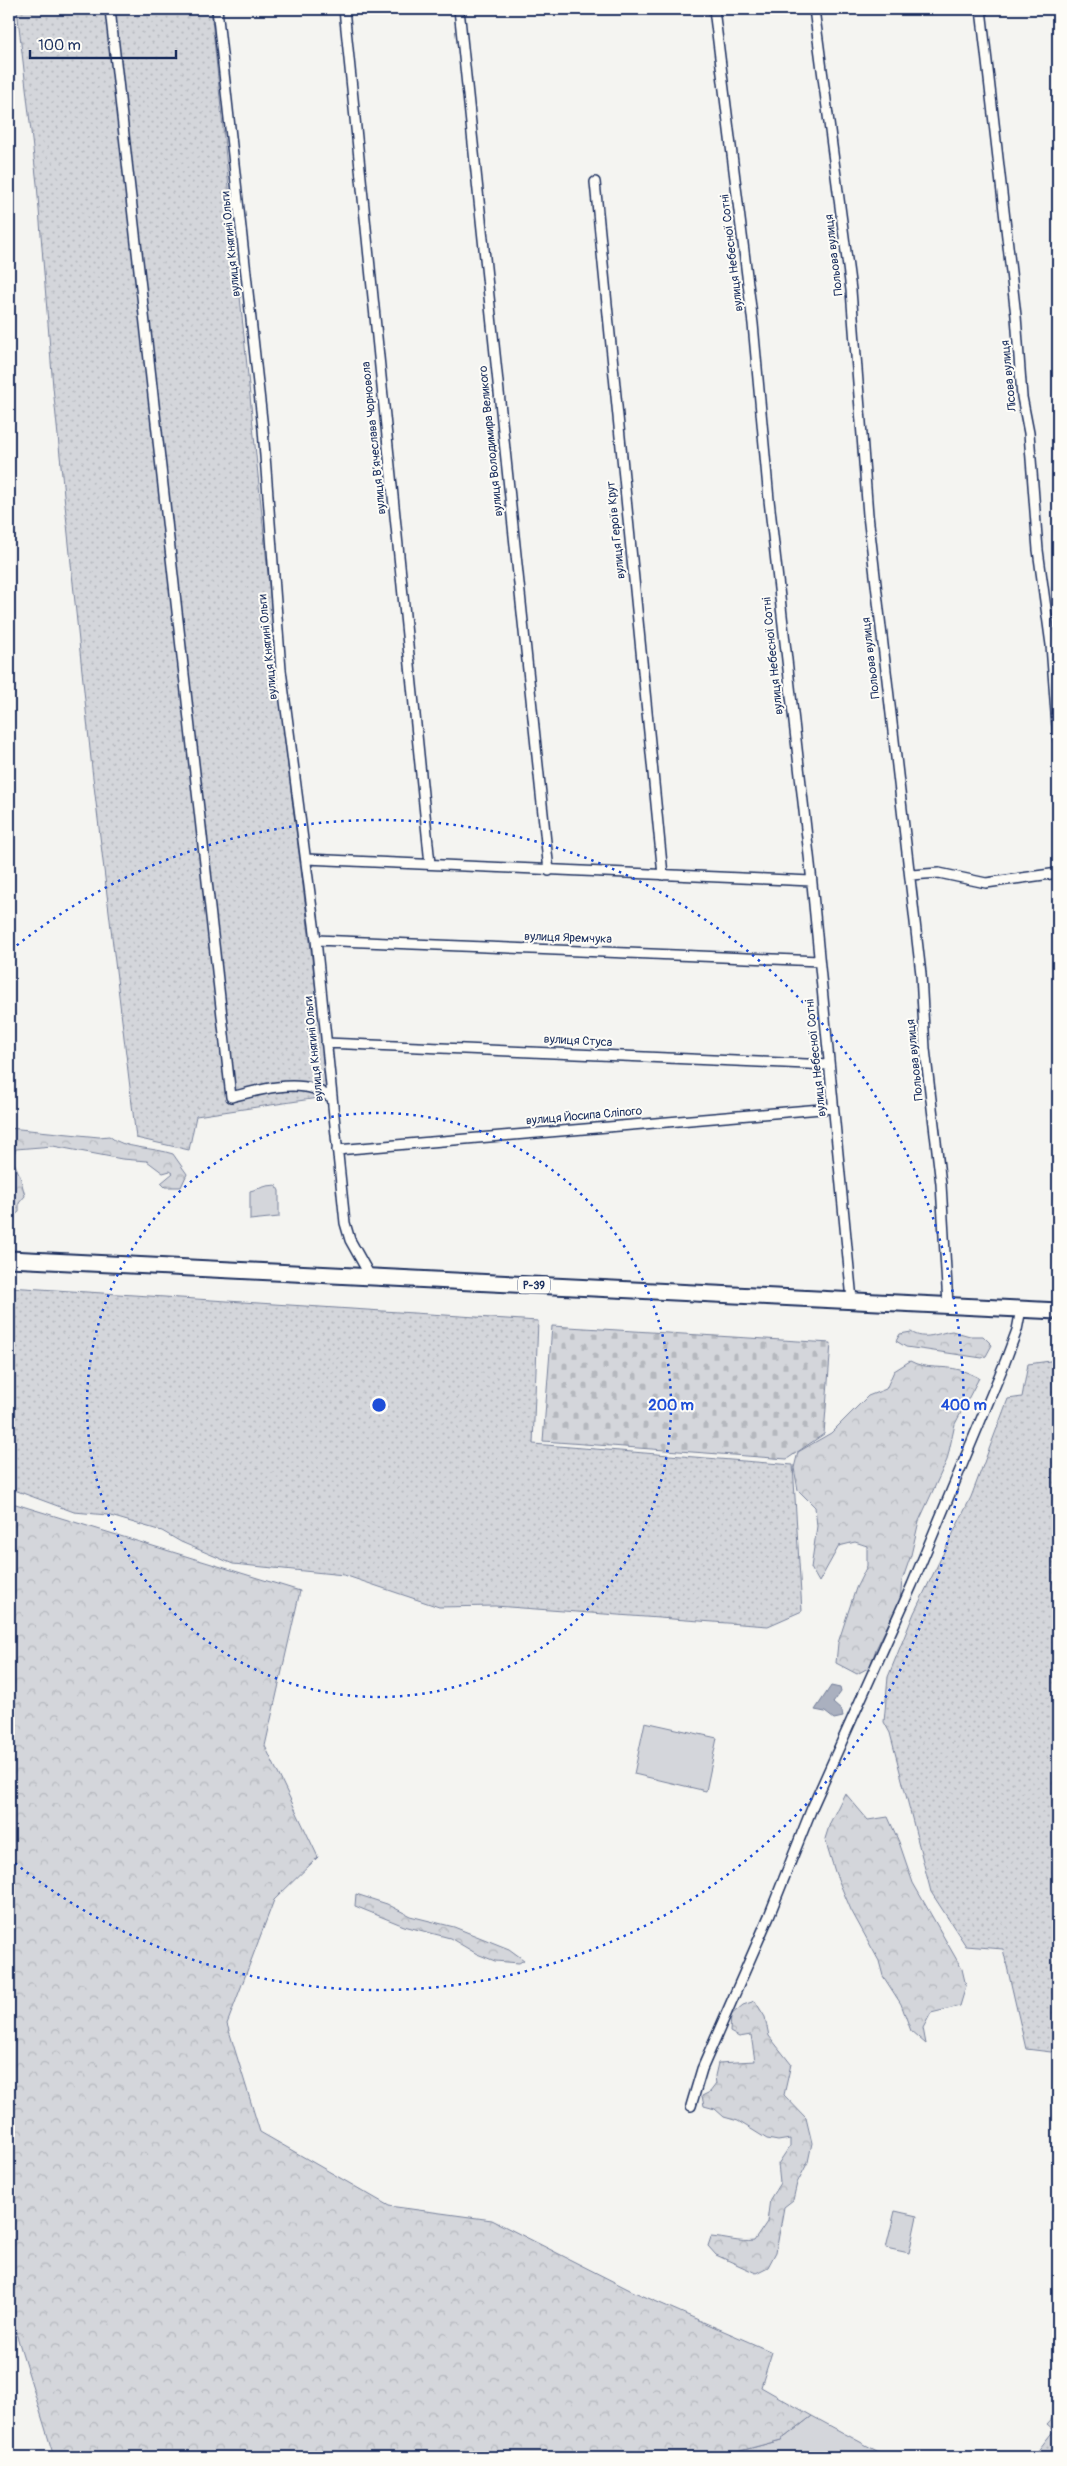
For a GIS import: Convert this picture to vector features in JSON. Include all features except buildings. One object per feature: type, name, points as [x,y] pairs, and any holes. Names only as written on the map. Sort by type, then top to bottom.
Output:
[{"type":"main road","name":"Р-39","points":[[9,1259],[1058,1311]]},
{"type":"street","points":[[110,9],[231,1097],[261,1089],[291,1087],[313,1088],[331,1097]]},
{"type":"street","name":"вулиця Княгині Ольги","points":[[217,9],[263,429],[282,670],[316,940],[345,1223],[350,1240],[370,1276]]},
{"type":"street","name":"вулиця Вʼячеслава Чорновола","points":[[344,9],[430,864]]},
{"type":"street","name":"вулиця Володимира Великого","points":[[459,9],[548,871]]},
{"type":"street","name":"вулиця Небесної Сотні","points":[[714,9],[753,324],[769,500],[811,881],[852,1300]]},
{"type":"street","name":"Польова вулиця","points":[[814,9],[851,290],[868,515],[921,974],[925,1049],[941,1184],[948,1305]]},
{"type":"street","name":"Лісова вулиця","points":[[981,9],[1016,316],[1022,398],[1029,434],[1038,550],[1051,645],[1058,740]]},
{"type":"street","name":"вулиця Героїв Крут","points":[[595,182],[663,875]]},
{"type":"street","points":[[306,859],[811,881]]},
{"type":"street","points":[[911,875],[939,872],[986,882],[1058,873]]},
{"type":"street","name":"вулиця Яремчука","points":[[316,940],[819,961]]},
{"type":"street","name":"вулиця Стуса","points":[[326,1043],[829,1065]]},
{"type":"street","name":"вулиця Йосипа Сліпого","points":[[337,1150],[833,1108]]},
{"type":"street","points":[[691,2106],[702,2069],[769,1916],[812,1808],[916,1576],[1005,1362],[1017,1330],[1020,1309]]},
{"type":"green space","points":[[17,9],[211,9],[284,733],[328,1088],[325,1097],[196,1116],[189,1150],[136,1138],[92,769],[53,387],[37,184]]},
{"type":"green space","points":[[9,1128],[99,1137],[109,1136],[130,1146],[173,1154],[187,1174],[181,1187],[165,1187],[161,1183],[173,1173],[170,1171],[163,1173],[147,1161],[122,1159],[53,1146],[16,1149],[12,1158],[20,1176],[25,1196],[19,1203],[19,1212],[15,1215],[9,1215]]},
{"type":"green space","points":[[276,1185],[279,1191],[279,1217],[250,1220],[250,1191]]},
{"type":"green space","points":[[9,1287],[538,1321],[533,1444],[793,1465],[802,1611],[768,1626],[495,1606],[439,1607],[344,1575],[233,1564],[181,1542],[162,1531],[107,1515],[74,1512],[9,1488]]},
{"type":"green space","points":[[552,1326],[831,1343],[824,1434],[787,1459],[543,1441]]},
{"type":"green space","points":[[952,1331],[970,1336],[983,1336],[992,1345],[986,1356],[982,1358],[906,1347],[896,1341],[900,1334],[911,1332],[921,1336],[931,1336]]},
{"type":"green space","points":[[1058,1354],[1058,2050],[1051,2052],[1026,2049],[1003,1949],[966,1946],[931,1892],[890,1733],[884,1722],[888,1677],[914,1613],[971,1497],[1008,1399],[1022,1397],[1028,1364],[1057,1360]]},
{"type":"green space","points":[[910,1361],[922,1366],[960,1370],[979,1378],[955,1424],[947,1460],[919,1521],[911,1555],[902,1581],[900,1600],[876,1649],[870,1667],[857,1674],[836,1663],[838,1643],[856,1588],[867,1566],[867,1546],[855,1542],[839,1546],[819,1582],[811,1568],[817,1526],[815,1507],[798,1490],[794,1468],[798,1452],[831,1433],[868,1396],[886,1389],[894,1371]]},
{"type":"green space","points":[[9,1502],[300,1591],[265,1746],[318,1857],[274,1900],[227,2024],[260,2132],[389,2206],[492,2220],[632,2291],[772,2352],[761,2387],[812,2416],[781,2440],[718,2457],[54,2457],[9,2310]]},
{"type":"green space","points":[[645,1722],[717,1738],[706,1791],[634,1774]]},
{"type":"green space","points":[[845,1793],[868,1820],[888,1817],[913,1883],[962,1969],[966,1986],[960,2006],[931,2013],[923,2028],[926,2044],[911,2031],[901,2004],[883,1976],[879,1961],[851,1910],[835,1872],[825,1839],[830,1823]]},
{"type":"green space","points":[[356,1894],[387,1904],[410,1916],[454,1927],[509,1949],[524,1960],[519,1963],[495,1961],[477,1954],[450,1938],[404,1926],[355,1906]]},
{"type":"green space","points":[[755,2001],[765,2017],[769,2036],[791,2064],[784,2095],[806,2118],[812,2143],[808,2162],[797,2183],[793,2200],[784,2207],[776,2252],[768,2267],[756,2273],[716,2255],[708,2246],[711,2237],[754,2241],[767,2222],[770,2199],[780,2183],[778,2164],[790,2146],[790,2139],[778,2141],[767,2139],[738,2121],[724,2117],[715,2109],[704,2106],[702,2096],[710,2092],[716,2084],[715,2076],[718,2063],[755,2061],[751,2035],[739,2037],[730,2032],[731,2015],[743,2005]]},
{"type":"green space","points":[[895,2211],[917,2216],[909,2253],[886,2248]]},
{"type":"green space","points":[[1058,2412],[1058,2457],[1033,2457],[1054,2430],[1047,2424]]},
{"type":"green space","points":[[812,2416],[888,2457],[718,2457],[781,2440]]},
{"type":"water","points":[[831,1686],[840,1688],[841,1692],[833,1703],[842,1711],[843,1717],[834,1719],[825,1712],[815,1710]]}]
